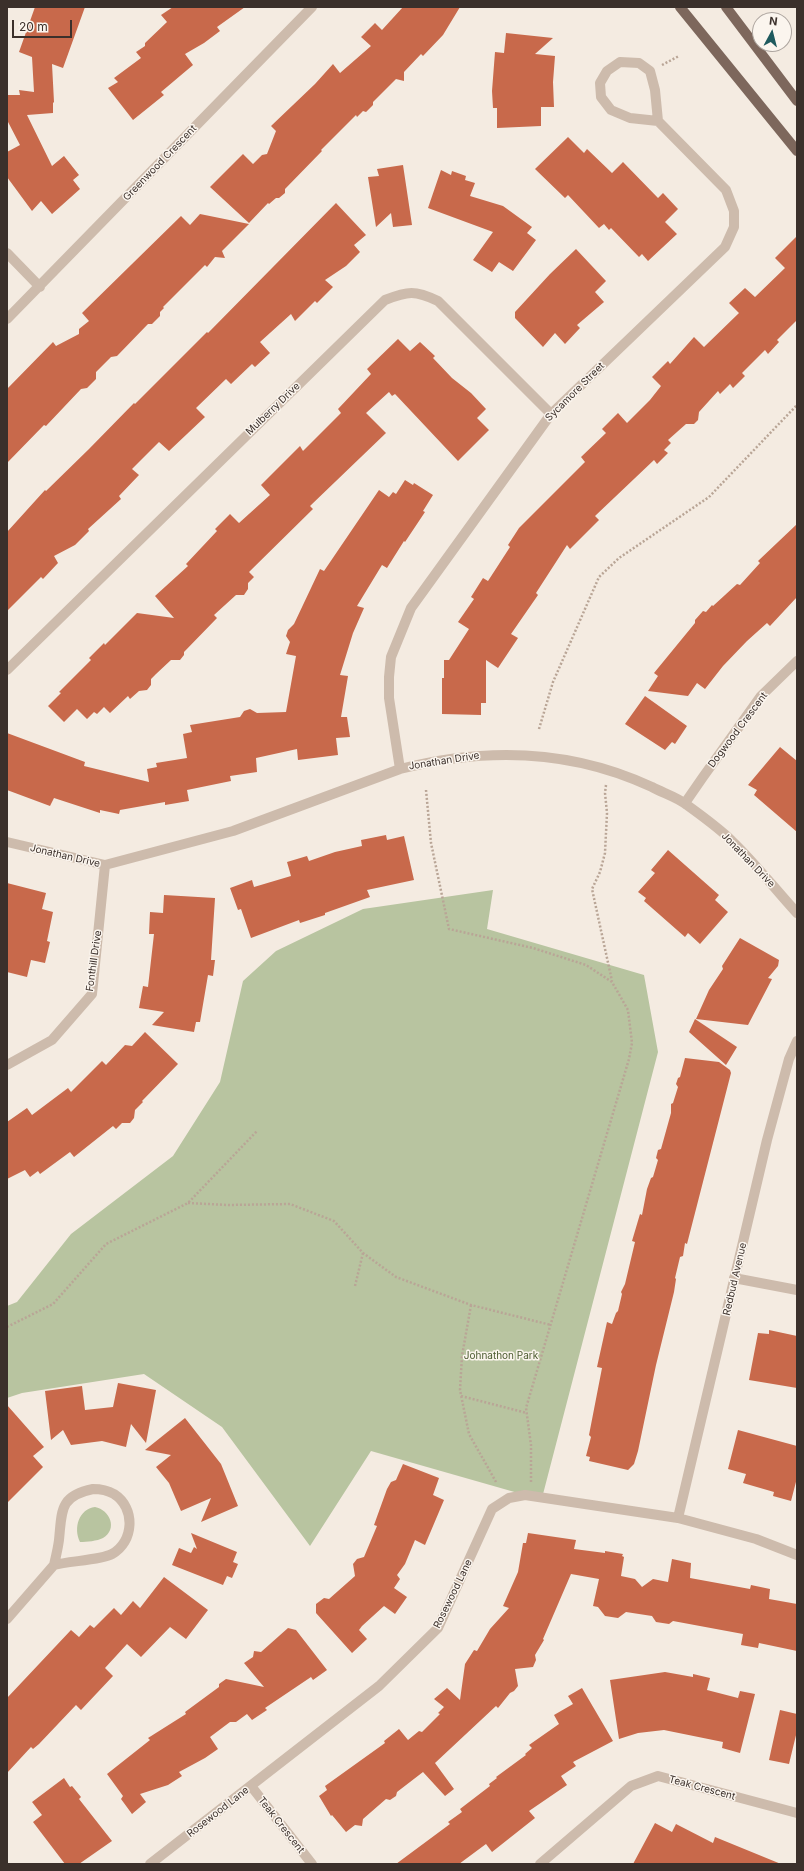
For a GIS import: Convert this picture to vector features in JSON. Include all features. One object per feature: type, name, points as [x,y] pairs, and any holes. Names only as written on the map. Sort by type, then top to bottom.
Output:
[{"type":"main road","points":[[680,7],[797,151]]},
{"type":"main road","points":[[726,7],[797,101]]},
{"type":"street","name":"Greenwood Crescent","points":[[7,319],[40,287],[312,7]]},
{"type":"street","points":[[620,62],[639,63],[650,71],[655,90],[658,121],[630,118],[611,110],[601,97],[600,83],[607,71],[620,62]]},
{"type":"street","name":"Sycamore Street","points":[[400,769],[389,698],[388,677],[391,656],[411,608],[551,414],[725,247],[734,227],[734,211],[726,190],[658,121]]},
{"type":"street","points":[[7,253],[40,287]]},
{"type":"street","name":"Mulberry Drive","points":[[7,670],[385,300],[403,292],[423,294],[438,301],[551,414]]},
{"type":"street","name":"Dogwood Crescent","points":[[686,804],[703,777],[761,696],[797,661]]},
{"type":"street","name":"Jonathan Drive","points":[[7,842],[105,865],[233,831],[400,769],[423,763],[484,755],[507,754],[572,760],[633,778],[686,804],[731,840],[797,913]]},
{"type":"street","name":"Fonthill Drive","points":[[7,1065],[52,1040],[92,994],[105,865]]},
{"type":"street","name":"Redbud Avenue","points":[[678,1518],[734,1278],[788,1059],[797,1041]]},
{"type":"street","points":[[734,1278],[797,1290]]},
{"type":"street","points":[[7,1619],[54,1565],[59,1539],[60,1516],[65,1505],[72,1496],[88,1490],[105,1490],[115,1495],[123,1503],[128,1513],[130,1525],[127,1536],[121,1546],[112,1554],[101,1558],[78,1560],[54,1565]]},
{"type":"street","name":"Rosewood Lane","points":[[150,1864],[379,1686],[438,1628],[492,1509],[508,1498],[525,1495],[678,1518],[756,1539],[797,1554]]},
{"type":"street","name":"Teak Crescent","points":[[540,1864],[631,1786],[658,1776],[797,1812]]},
{"type":"street","name":"Teak Crescent","points":[[251,1786],[312,1864]]},
{"type":"path","points":[[539,729],[554,682],[599,577],[619,558],[709,497],[797,405]]},
{"type":"path","points":[[531,1496],[531,1445],[526,1408],[630,1059],[632,1043],[628,1010],[612,982],[592,889],[600,872],[606,853],[606,783]]},
{"type":"path","points":[[426,790],[431,843],[449,929],[533,948],[586,965],[612,982]]},
{"type":"path","points":[[7,1327],[53,1304],[106,1244],[188,1202],[257,1131]]},
{"type":"path","points":[[188,1202],[228,1205],[290,1204],[334,1221],[363,1253],[396,1277],[471,1305],[551,1325]]},
{"type":"path","points":[[355,1286],[363,1253]]},
{"type":"path","points":[[471,1305],[462,1356],[461,1396],[469,1434],[496,1482]]},
{"type":"path","points":[[461,1396],[527,1414]]},
{"type":"green space","name":"Johnathon Park","points":[[493,890],[487,929],[644,975],[658,1052],[542,1498],[525,1495],[371,1451],[310,1546],[222,1427],[144,1374],[22,1393],[7,1398],[7,1306],[17,1302],[71,1234],[173,1156],[220,1082],[243,981],[276,951],[363,909]]},
{"type":"green space","points":[[95,1507],[105,1512],[108,1516],[111,1525],[110,1530],[108,1534],[101,1539],[80,1542],[77,1525],[81,1515],[85,1511]]},
{"type":"building","points":[[35,7],[85,7],[63,68],[52,64],[54,102],[53,113],[27,115],[52,166],[64,156],[79,175],[73,180],[80,189],[52,214],[41,201],[32,211],[7,177],[7,152],[20,145],[7,120],[7,95],[20,95],[19,90],[34,92],[32,57],[19,52]]},
{"type":"building","points":[[173,7],[245,7],[217,27],[220,31],[204,43],[185,54],[193,65],[161,92],[164,95],[133,120],[108,88],[118,82],[114,78],[141,58],[136,52],[145,46],[145,43],[167,22],[161,15]]},
{"type":"building","points":[[403,7],[460,7],[443,35],[423,56],[421,54],[404,72],[404,81],[396,79],[373,102],[373,105],[366,112],[363,111],[357,117],[356,115],[285,189],[285,193],[269,204],[268,203],[249,223],[210,187],[243,154],[253,164],[262,155],[267,154],[276,131],[271,126],[315,84],[333,64],[340,73],[371,46],[361,37],[375,23],[382,30]]},
{"type":"building","points":[[506,33],[553,38],[535,54],[555,56],[553,82],[554,107],[541,107],[541,126],[497,128],[497,108],[493,108],[492,91],[495,52],[504,53]]},
{"type":"building","points":[[568,137],[584,153],[587,149],[612,173],[623,162],[658,198],[663,193],[678,209],[665,222],[677,234],[648,261],[642,254],[639,257],[611,228],[609,230],[604,224],[599,228],[568,195],[565,198],[535,169]]},
{"type":"building","points":[[403,165],[412,225],[393,227],[391,213],[376,227],[368,177],[379,176],[377,169]]},
{"type":"building","points":[[441,170],[451,175],[452,171],[466,176],[465,180],[475,183],[470,196],[503,206],[532,227],[527,233],[536,240],[513,271],[499,262],[492,272],[473,260],[493,232],[428,208]]},
{"type":"building","points":[[336,203],[366,235],[354,245],[360,252],[346,266],[325,280],[333,287],[317,303],[315,301],[295,321],[291,314],[260,342],[270,353],[255,367],[252,364],[231,384],[226,379],[196,408],[205,417],[169,451],[159,442],[132,469],[139,475],[119,496],[121,499],[88,529],[89,531],[75,545],[54,556],[58,563],[43,579],[41,577],[7,611],[7,532],[45,490],[46,491],[207,332],[208,333]]},
{"type":"building","points":[[200,214],[249,224],[222,251],[225,258],[215,257],[207,267],[205,265],[163,307],[164,308],[160,312],[160,316],[152,324],[148,324],[117,356],[111,357],[96,372],[96,379],[87,388],[81,389],[46,426],[44,425],[7,463],[7,389],[53,342],[56,346],[79,334],[79,329],[89,321],[82,313],[181,216],[190,225]]},
{"type":"building","points":[[797,236],[797,320],[777,340],[779,342],[768,354],[765,350],[742,373],[745,376],[733,388],[730,384],[720,394],[718,391],[699,412],[698,420],[694,424],[686,424],[668,440],[671,443],[664,450],[668,453],[657,464],[654,460],[595,516],[599,520],[570,549],[567,545],[536,593],[538,595],[511,634],[518,638],[498,668],[486,660],[486,703],[481,703],[481,715],[442,714],[442,678],[444,678],[444,660],[449,660],[469,629],[458,622],[474,599],[471,597],[483,578],[488,581],[510,547],[508,545],[519,528],[585,462],[581,457],[606,433],[602,429],[618,413],[627,423],[650,400],[661,386],[652,377],[668,361],[670,364],[694,337],[704,347],[739,313],[729,303],[745,288],[755,297],[785,268],[775,258]]},
{"type":"building","points":[[576,249],[606,281],[595,292],[604,302],[577,325],[580,328],[565,344],[555,333],[543,347],[515,318],[515,312],[550,274]]},
{"type":"building","points":[[398,339],[410,351],[420,342],[435,356],[433,358],[452,378],[471,393],[486,409],[477,418],[489,430],[458,461],[395,394],[392,396],[389,392],[366,413],[386,433],[310,506],[313,509],[249,572],[254,577],[248,583],[248,589],[244,595],[236,595],[214,615],[217,618],[184,652],[184,655],[180,660],[171,660],[151,679],[151,685],[147,690],[139,691],[130,699],[128,696],[110,713],[104,707],[97,714],[94,712],[87,719],[77,709],[64,722],[48,706],[61,693],[59,692],[91,660],[89,658],[104,643],[105,645],[137,613],[174,618],[155,596],[188,566],[186,564],[217,531],[215,529],[230,514],[239,523],[270,495],[261,485],[300,446],[303,451],[341,413],[338,409],[371,374],[367,369]]},
{"type":"building","points":[[405,480],[413,485],[414,483],[433,495],[423,511],[425,512],[405,542],[404,541],[387,568],[382,565],[357,606],[364,608],[353,633],[340,675],[348,676],[341,717],[347,717],[350,737],[336,738],[338,755],[298,760],[297,749],[256,758],[257,772],[230,776],[231,781],[187,790],[189,801],[165,805],[165,802],[120,810],[119,814],[100,810],[100,813],[54,798],[50,806],[7,790],[7,733],[85,762],[84,766],[149,782],[147,769],[157,767],[156,763],[187,758],[183,734],[192,732],[190,725],[240,717],[244,711],[250,709],[257,713],[286,712],[296,656],[286,654],[290,642],[286,636],[288,630],[294,624],[320,569],[324,571],[379,490],[389,497],[393,492],[396,494]]},
{"type":"building","points":[[797,524],[797,597],[770,626],[767,623],[747,641],[723,666],[705,689],[697,683],[688,696],[648,691],[658,676],[654,673],[703,611],[706,612],[737,584],[740,585],[760,563],[758,561]]},
{"type":"building","points":[[645,696],[687,726],[675,744],[672,742],[665,750],[625,724]]},
{"type":"building","points":[[780,747],[797,761],[797,832],[754,795],[757,790],[748,785]]},
{"type":"building","points":[[386,835],[387,840],[404,836],[414,880],[367,890],[370,897],[325,913],[325,915],[300,923],[299,920],[251,938],[241,909],[238,910],[230,888],[252,880],[254,887],[291,876],[287,862],[307,856],[309,861],[335,852],[362,846],[361,840]]},
{"type":"building","points":[[668,850],[719,895],[715,900],[728,912],[700,944],[688,933],[685,937],[644,901],[646,898],[638,892],[655,873],[651,870]]},
{"type":"building","points":[[7,883],[46,893],[42,909],[53,912],[47,941],[50,942],[45,963],[31,960],[27,977],[7,972]]},
{"type":"building","points":[[164,895],[215,898],[211,960],[215,960],[213,976],[208,975],[200,1022],[196,1022],[194,1032],[152,1025],[164,1012],[139,1008],[143,986],[148,987],[154,934],[149,934],[150,912],[163,913]]},
{"type":"building","points":[[740,938],[779,960],[778,966],[768,978],[772,979],[748,1025],[696,1019],[709,990],[723,969],[722,966]]},
{"type":"building","points":[[695,1019],[737,1047],[726,1065],[689,1032]]},
{"type":"building","points":[[145,1032],[178,1064],[142,1101],[143,1102],[135,1110],[134,1118],[130,1123],[122,1123],[116,1129],[113,1126],[74,1157],[70,1152],[40,1174],[38,1171],[30,1177],[25,1170],[7,1179],[7,1122],[27,1108],[32,1115],[68,1088],[71,1092],[102,1061],[106,1065],[125,1045],[132,1046]]},
{"type":"building","points":[[685,1058],[719,1062],[730,1070],[731,1073],[687,1244],[685,1243],[683,1256],[680,1257],[675,1278],[674,1292],[656,1365],[638,1451],[634,1464],[628,1470],[589,1461],[590,1457],[586,1456],[591,1437],[589,1435],[602,1368],[597,1367],[607,1322],[612,1324],[618,1311],[622,1294],[621,1292],[625,1284],[635,1242],[632,1241],[640,1214],[642,1215],[647,1189],[651,1178],[653,1177],[658,1160],[656,1158],[658,1150],[661,1149],[671,1113],[671,1104],[673,1103],[678,1087],[676,1084],[678,1078],[680,1077]]},
{"type":"building","points":[[769,1330],[797,1336],[797,1388],[749,1380],[758,1333],[769,1334]]},
{"type":"building","points":[[118,1383],[156,1390],[146,1443],[131,1424],[126,1447],[102,1441],[71,1445],[63,1430],[51,1440],[45,1391],[82,1386],[85,1410],[113,1407]]},
{"type":"building","points":[[7,1405],[44,1447],[33,1456],[43,1467],[7,1503]]},
{"type":"building","points":[[185,1418],[221,1464],[238,1506],[201,1522],[211,1498],[181,1511],[169,1483],[156,1467],[171,1455],[145,1450]]},
{"type":"building","points":[[738,1430],[797,1446],[797,1478],[791,1501],[773,1496],[774,1492],[743,1483],[746,1474],[728,1469]]},
{"type":"building","points":[[403,1464],[439,1478],[433,1495],[444,1500],[425,1545],[415,1540],[405,1564],[397,1575],[400,1579],[394,1588],[407,1597],[395,1614],[384,1606],[362,1626],[359,1630],[367,1639],[352,1653],[316,1613],[316,1604],[324,1598],[329,1599],[355,1576],[353,1564],[357,1559],[364,1557],[377,1526],[374,1525],[387,1489],[391,1482],[396,1480]]},
{"type":"building","points":[[191,1533],[237,1552],[233,1562],[238,1564],[232,1578],[227,1576],[223,1585],[172,1565],[179,1548],[191,1553],[194,1547],[197,1549]]},
{"type":"building","points":[[528,1533],[576,1540],[574,1549],[623,1554],[622,1556],[624,1557],[621,1576],[635,1579],[642,1587],[653,1579],[668,1582],[672,1559],[691,1563],[690,1578],[750,1589],[751,1585],[770,1589],[769,1599],[797,1604],[797,1651],[759,1643],[758,1648],[741,1645],[743,1634],[673,1621],[669,1624],[656,1622],[652,1616],[626,1612],[618,1618],[605,1616],[598,1607],[593,1606],[599,1579],[571,1574],[543,1639],[544,1640],[535,1655],[536,1660],[533,1667],[515,1669],[518,1686],[514,1691],[510,1693],[498,1708],[496,1706],[435,1763],[454,1789],[445,1796],[423,1772],[397,1792],[396,1796],[390,1800],[386,1799],[363,1819],[362,1826],[355,1825],[346,1832],[332,1815],[331,1816],[319,1796],[327,1790],[325,1786],[385,1743],[384,1741],[399,1729],[408,1740],[419,1731],[422,1732],[440,1714],[438,1713],[444,1707],[434,1699],[447,1688],[460,1700],[465,1664],[474,1650],[477,1651],[490,1629],[509,1608],[503,1606],[518,1572],[523,1543],[526,1543]]},
{"type":"building","points":[[164,1577],[208,1610],[186,1639],[170,1627],[141,1657],[127,1644],[105,1668],[113,1676],[81,1710],[76,1705],[39,1744],[33,1749],[31,1747],[7,1773],[7,1698],[71,1630],[79,1637],[90,1625],[94,1628],[114,1608],[121,1615],[133,1601],[140,1608]]},
{"type":"building","points":[[288,1628],[296,1630],[327,1670],[313,1680],[311,1677],[265,1708],[267,1710],[252,1720],[247,1714],[236,1722],[230,1722],[210,1737],[218,1749],[179,1772],[182,1776],[168,1785],[140,1794],[146,1802],[132,1814],[121,1799],[123,1796],[107,1774],[150,1740],[148,1738],[186,1714],[185,1712],[219,1687],[219,1684],[226,1679],[264,1687],[244,1663],[253,1657],[254,1651],[261,1652]]},
{"type":"building","points":[[665,1672],[693,1677],[693,1674],[710,1678],[707,1690],[738,1698],[740,1691],[755,1694],[740,1753],[722,1748],[723,1742],[664,1730],[638,1733],[619,1739],[610,1680]]},
{"type":"building","points":[[582,1688],[613,1741],[573,1762],[576,1766],[561,1776],[567,1785],[529,1811],[535,1818],[492,1852],[486,1844],[459,1864],[396,1864],[450,1824],[448,1822],[462,1812],[460,1809],[490,1786],[489,1784],[497,1778],[496,1777],[526,1755],[525,1754],[532,1748],[529,1745],[559,1724],[554,1715],[573,1704],[568,1696]]},
{"type":"building","points":[[780,1710],[797,1714],[797,1731],[789,1764],[769,1760]]},
{"type":"building","points":[[64,1778],[70,1787],[72,1786],[81,1797],[79,1799],[112,1841],[79,1864],[65,1864],[33,1822],[42,1815],[32,1802]]},
{"type":"building","points":[[655,1823],[672,1832],[676,1824],[713,1843],[715,1837],[781,1864],[633,1864]]}]
